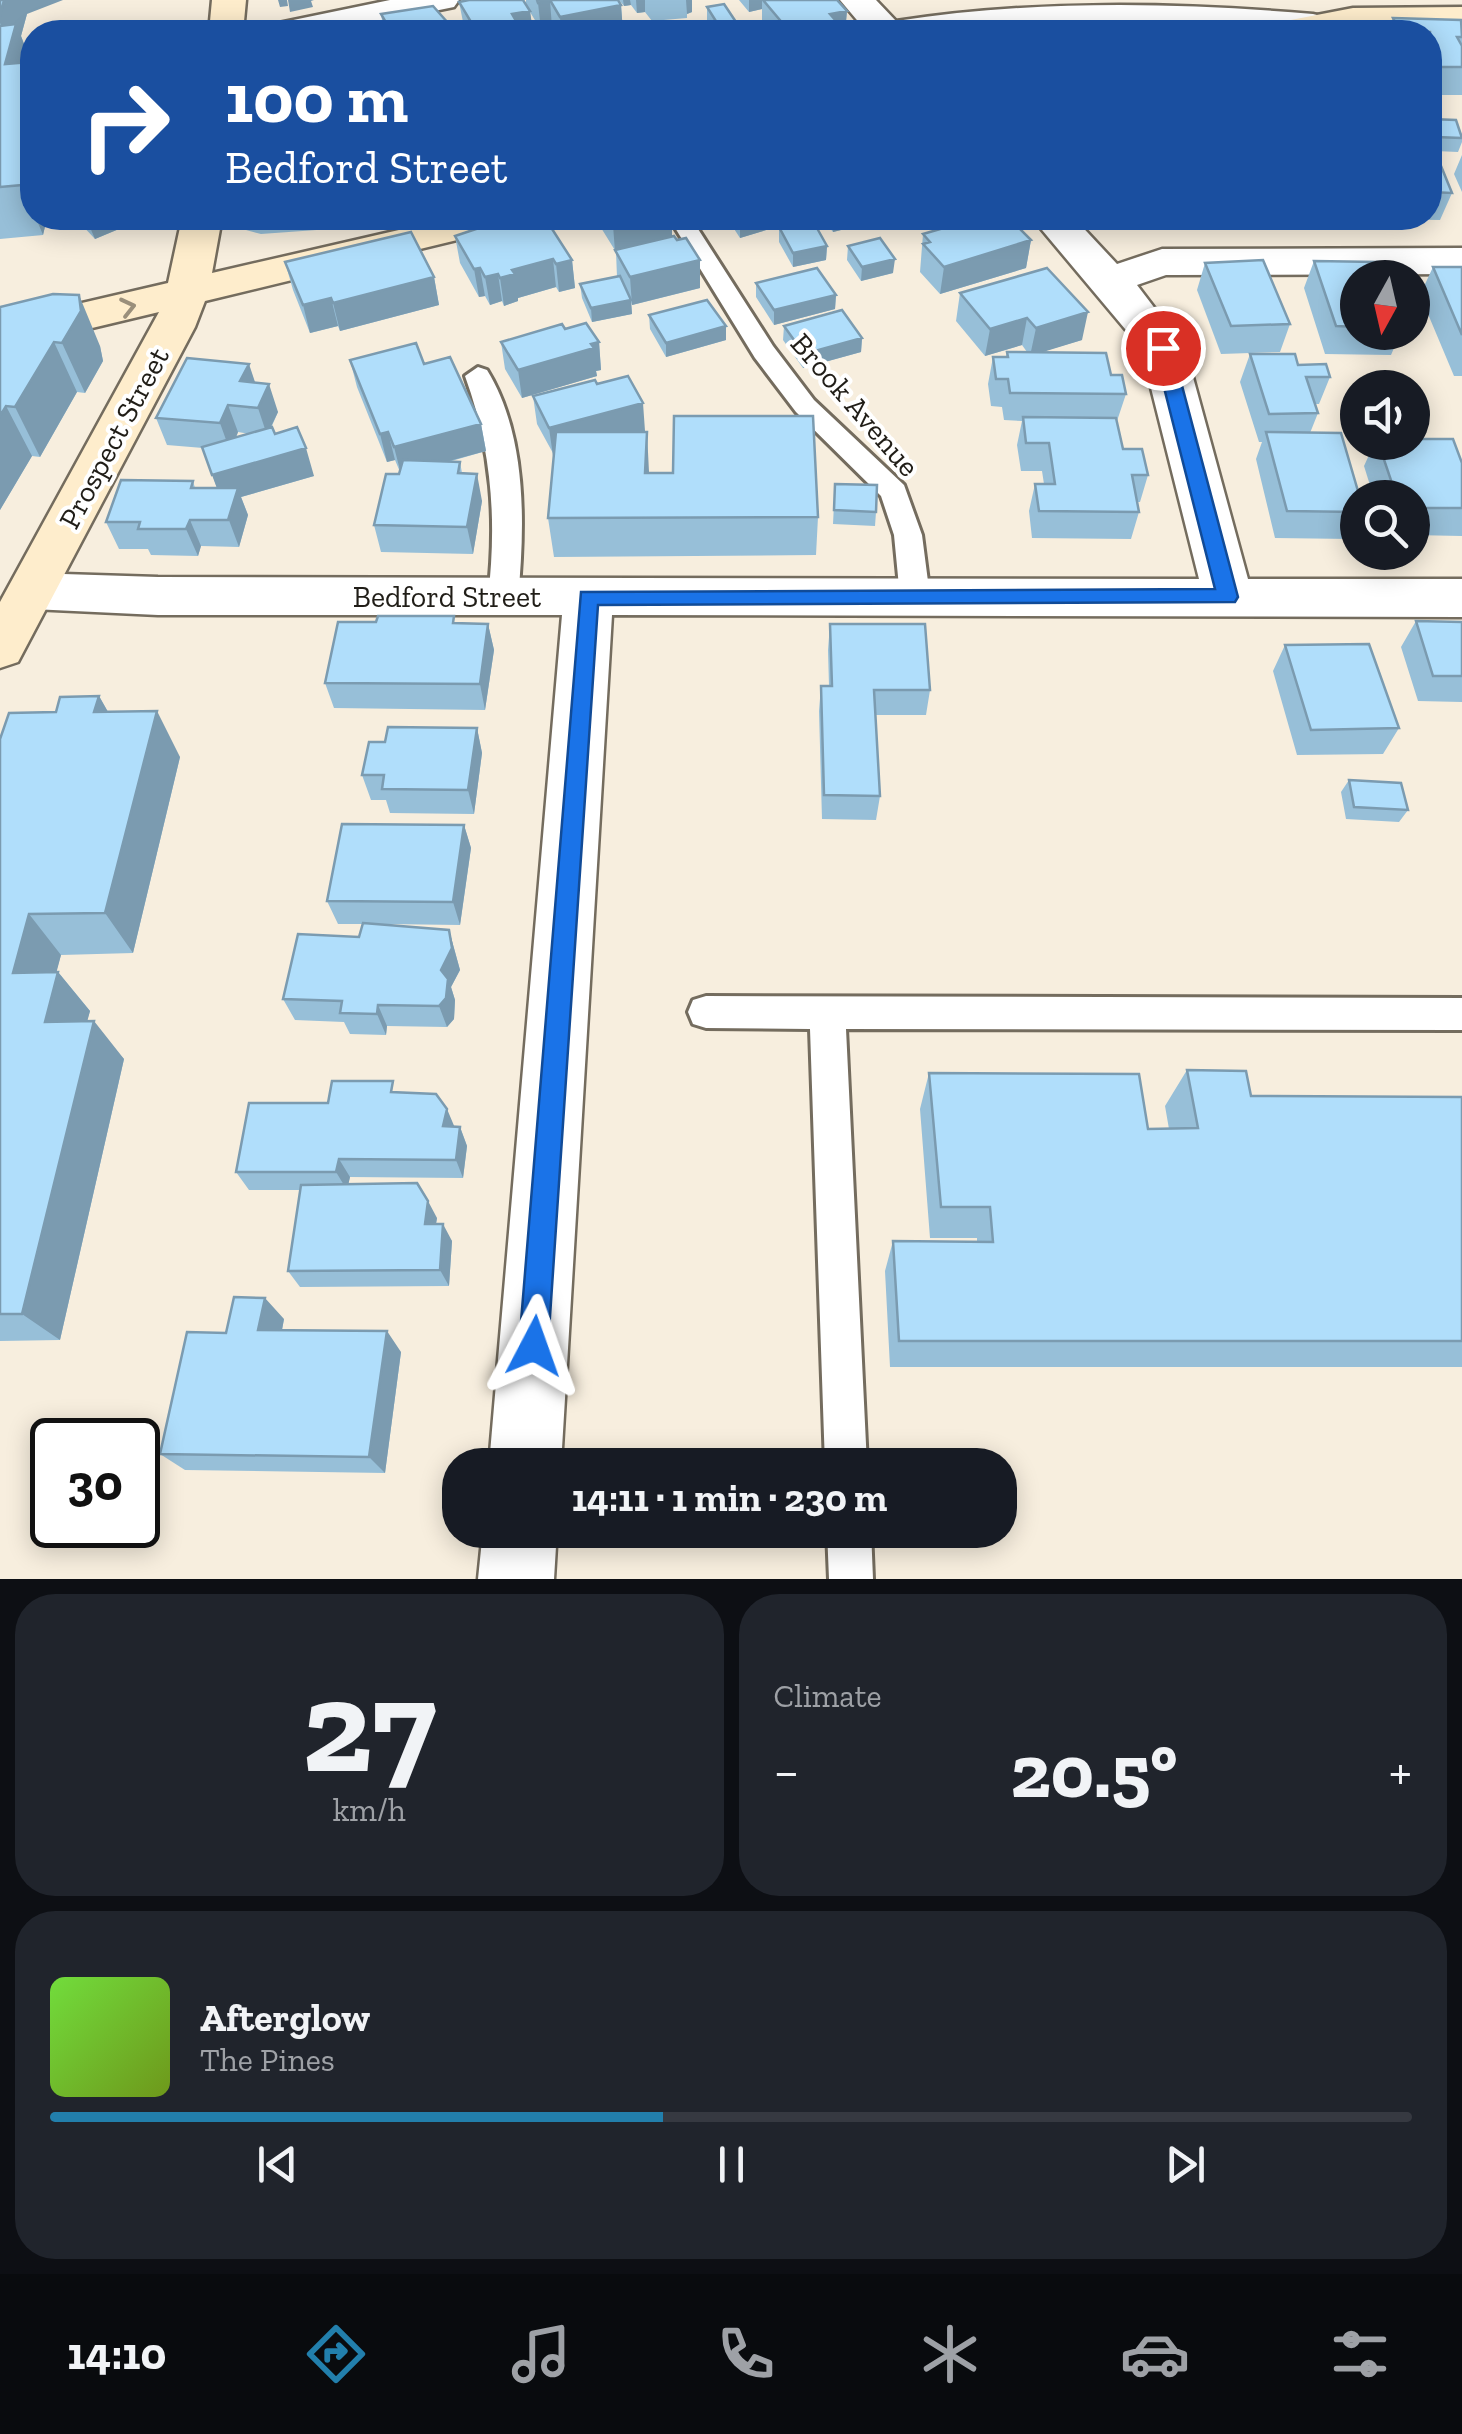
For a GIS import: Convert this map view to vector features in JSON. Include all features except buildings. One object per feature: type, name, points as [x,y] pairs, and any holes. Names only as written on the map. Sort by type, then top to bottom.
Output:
[{"type":"street","points":[[341,20],[442,0]]},
{"type":"street","points":[[856,0],[875,20]]},
{"type":"street","points":[[980,20],[1307,12],[1354,18],[1462,17]]},
{"type":"street","name":"Prospect Street","points":[[0,648],[174,327],[188,292],[200,230]]},
{"type":"street","points":[[0,336],[450,230]]},
{"type":"street","points":[[1063,230],[1152,328],[1163,348],[1228,597]]},
{"type":"street","points":[[1109,281],[1162,262],[1462,261]]},
{"type":"street","name":"Bedford Street","points":[[32,591],[158,596],[503,598],[1462,598]]},
{"type":"street","points":[[526,1448],[588,598]]},
{"type":"street","points":[[516,1579],[519,1548]]},
{"type":"lane","name":"Brook Avenue","points":[[688,230],[764,352],[805,406],[894,492],[908,535],[916,598]]},
{"type":"lane","points":[[478,376],[502,442],[507,472],[503,598]]},
{"type":"lane","points":[[706,1012],[1462,1014]]},
{"type":"lane","points":[[828,1014],[845,1448]]},
{"type":"lane","points":[[849,1548],[851,1579]]},
{"type":"route","points":[[534,1346],[588,598],[1228,597],[1163,348]]}]
